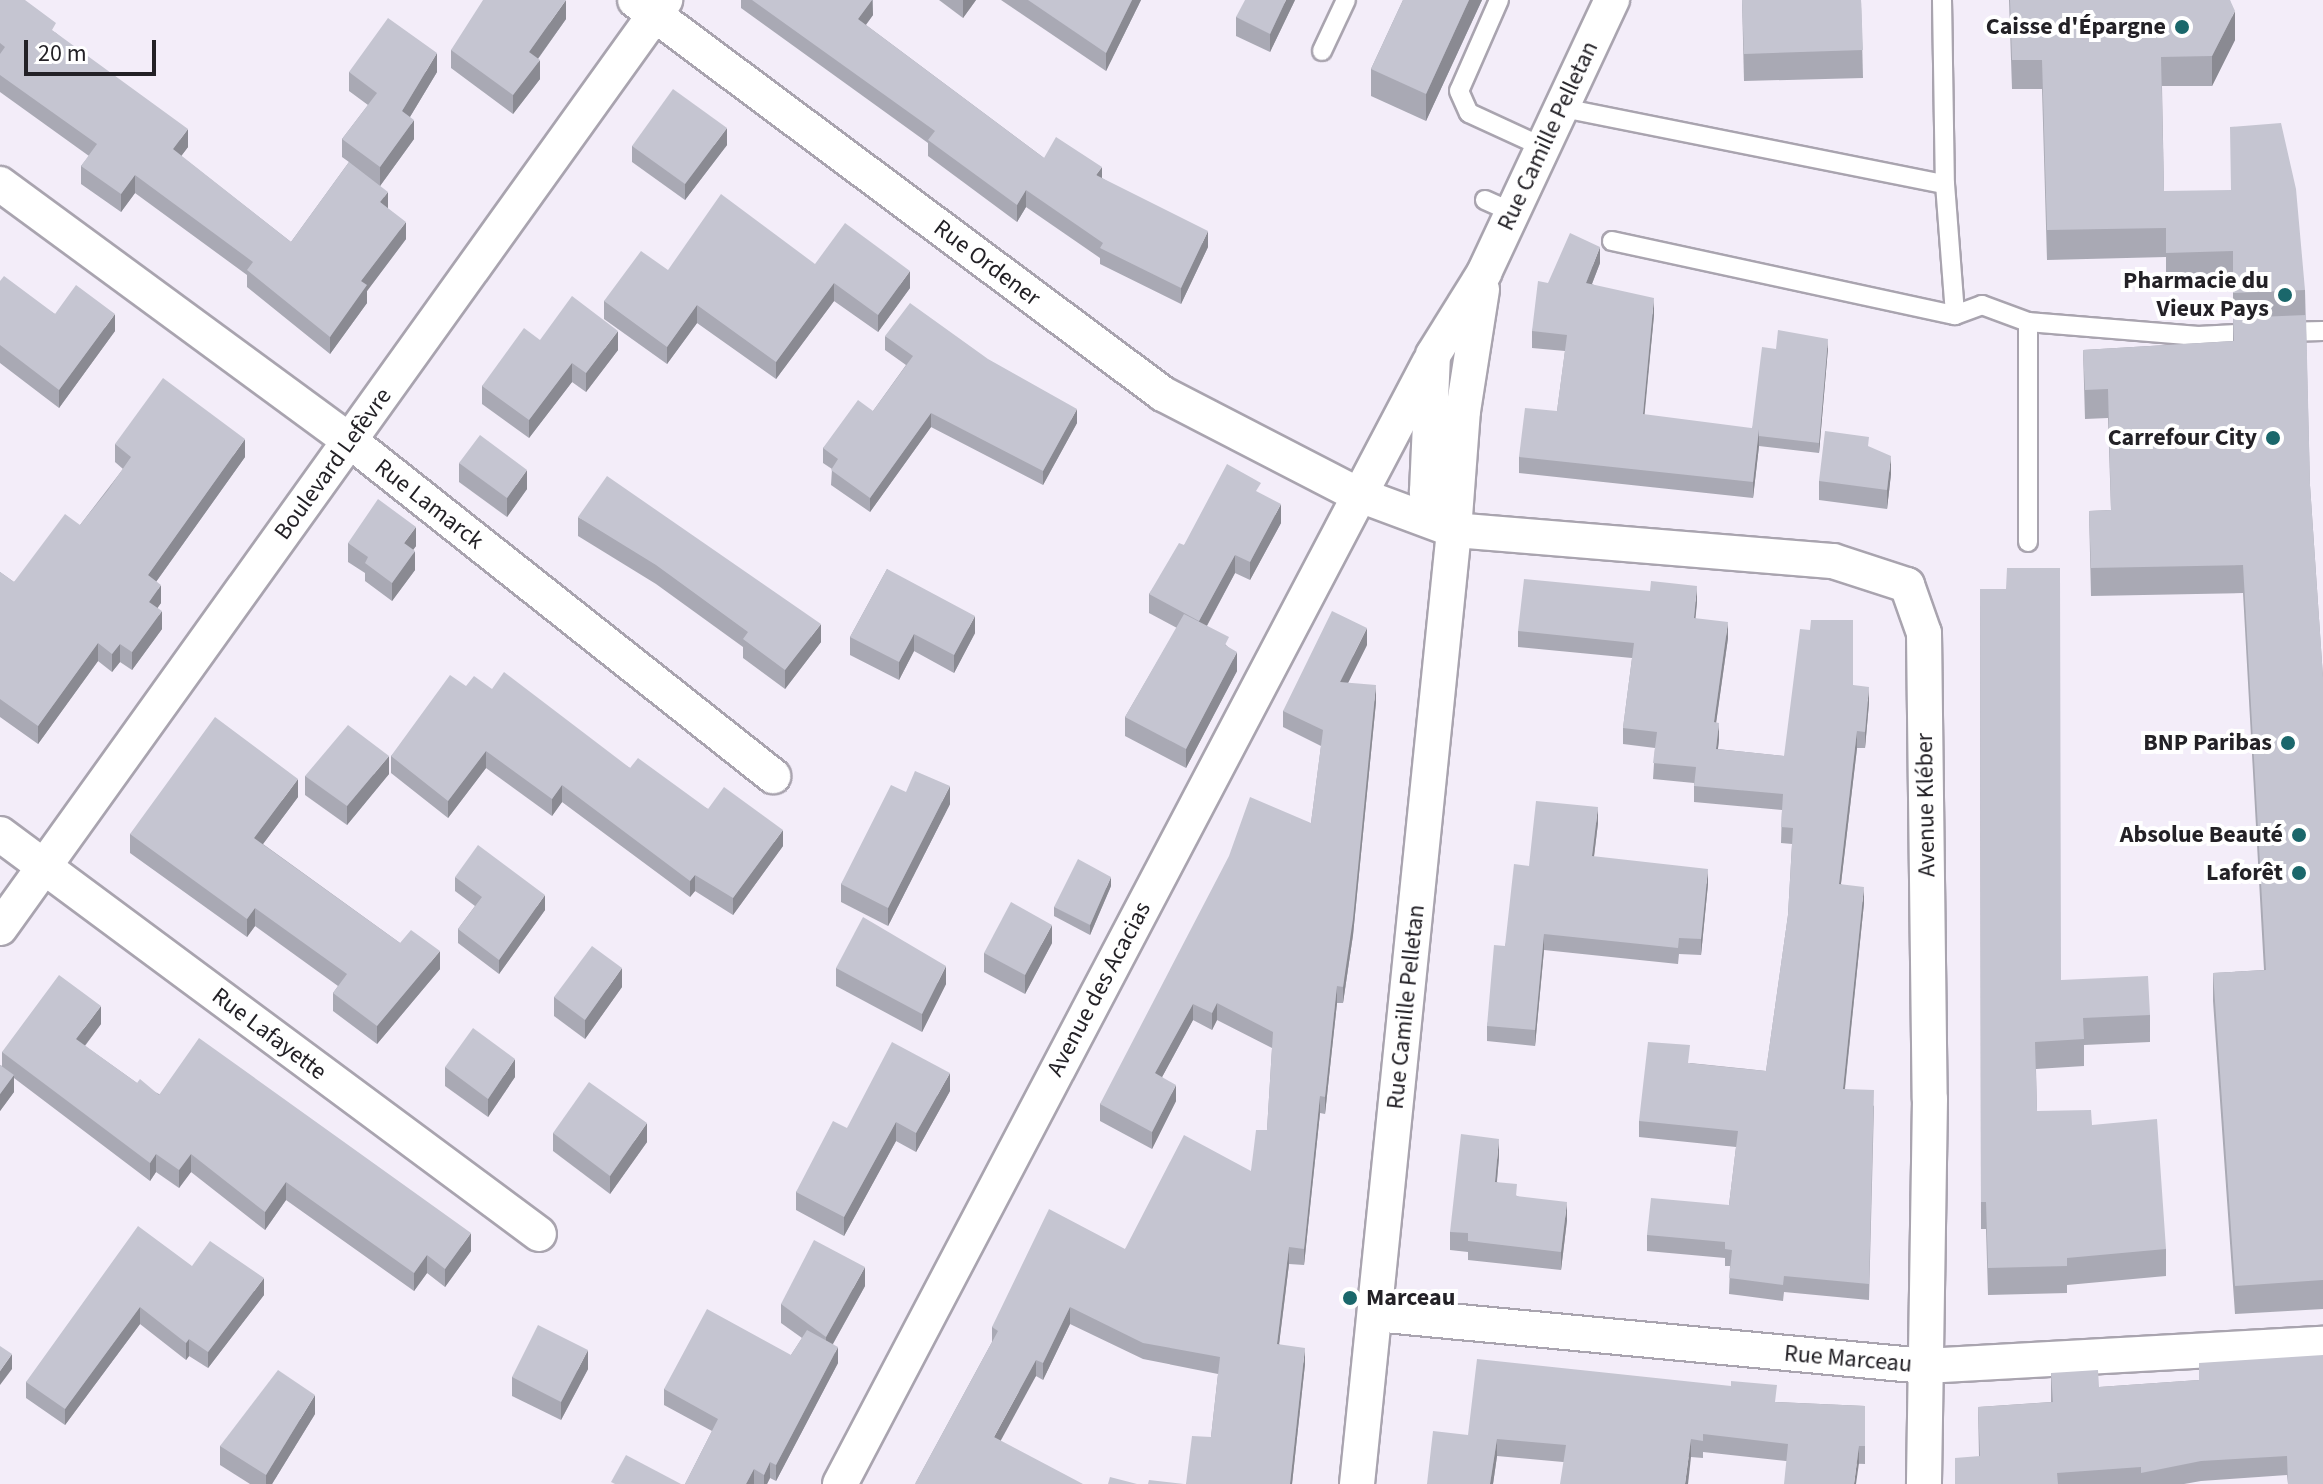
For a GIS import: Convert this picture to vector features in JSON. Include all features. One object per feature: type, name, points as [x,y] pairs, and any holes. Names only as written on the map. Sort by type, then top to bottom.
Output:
[{"type":"street","name":"Rue Camille Pelletan","points":[[1357,1484],[1454,530],[1463,411],[1484,273],[1498,206],[1543,147],[1612,0]]},
{"type":"street","name":"Boulevard Lefèvre","points":[[0,928],[350,441],[652,5]]},
{"type":"street","name":"Rue Ordener","points":[[652,5],[1163,394],[1357,494],[1454,530]]},
{"type":"street","name":"Rue Lamarck","points":[[0,184],[350,441],[773,776]]},
{"type":"street","name":"Rue Camille Pelletan","points":[[1357,494],[1433,355],[1484,273]]},
{"type":"street","name":"Rue Camille Pelletan","points":[[1433,355],[1427,492],[1454,530]]},
{"type":"street","name":"Avenue des Acacias","points":[[840,1484],[1357,494]]},
{"type":"street","name":"Avenue Kléber","points":[[1454,530],[1833,561],[1907,585],[1924,633],[1930,1099],[1924,1484]]},
{"type":"street","name":"Rue Lafayette","points":[[0,834],[539,1234]]},
{"type":"street","name":"Rue Marceau","points":[[1375,1314],[1924,1366],[2323,1344]]},
{"type":"lane","points":[[1322,51],[1346,0]]},
{"type":"lane","points":[[1499,0],[1459,91],[1469,113],[1543,147]]},
{"type":"lane","points":[[1942,0],[1945,184],[1955,315]]},
{"type":"lane","points":[[1563,108],[1945,184]]},
{"type":"lane","points":[[1612,241],[1955,315],[1982,305],[2028,322],[2198,336],[2323,331]]},
{"type":"lane","points":[[2028,322],[2028,542]]},
{"type":"building","points":[[0,0],[25,0],[56,23],[52,30],[188,129],[173,149],[291,242],[349,162],[388,192],[380,202],[406,222],[361,281],[367,285],[330,337],[247,270],[253,262],[135,175],[121,194],[81,166],[97,144],[0,75],[0,54],[5,47],[0,43]]},
{"type":"building","points":[[483,0],[566,0],[529,52],[540,60],[513,95],[451,50]]},
{"type":"building","points":[[752,0],[872,0],[858,19],[1044,158],[1056,137],[1102,167],[1096,175],[1208,231],[1181,288],[1100,248],[1103,243],[1026,190],[1017,205],[928,140],[935,131]]},
{"type":"building","points":[[1028,0],[1132,0],[1106,53]]},
{"type":"building","points":[[1245,0],[1286,0],[1270,34],[1236,17]]},
{"type":"building","points":[[1403,0],[1469,0],[1426,94],[1371,69]]},
{"type":"building","points":[[1742,0],[1861,0],[1863,50],[1744,54]]},
{"type":"building","points":[[2010,0],[2230,0],[2235,11],[2212,56],[2161,57],[2164,191],[2231,190],[2230,127],[2281,123],[2296,189],[2305,290],[2233,293],[2233,251],[2166,253],[2166,228],[2047,230],[2042,60],[2012,60]]},
{"type":"building","points":[[388,18],[437,53],[402,111],[414,120],[380,167],[342,139],[377,93],[349,72]]},
{"type":"building","points":[[673,89],[727,128],[685,184],[632,146]]},
{"type":"building","points":[[721,194],[815,264],[845,223],[910,271],[878,315],[834,283],[776,362],[697,305],[667,347],[604,301],[641,251],[668,270]]},
{"type":"building","points":[[1570,233],[1600,247],[1586,283],[1654,298],[1643,414],[1759,429],[1753,482],[1519,457],[1525,408],[1557,411],[1567,335],[1532,331],[1538,281],[1548,283]]},
{"type":"building","points":[[4,276],[55,314],[76,285],[115,314],[59,390],[0,345],[0,281]]},
{"type":"building","points":[[572,296],[618,331],[586,373],[572,363],[529,420],[482,386],[524,328],[540,340]]},
{"type":"building","points":[[910,303],[988,359],[1077,409],[1043,471],[931,413],[870,498],[831,470],[838,459],[823,448],[858,400],[873,411],[913,356],[885,336]]},
{"type":"building","points":[[2306,315],[2310,485],[2323,677],[2323,1280],[2235,1286],[2213,973],[2266,970],[2243,565],[2091,568],[2089,511],[2111,510],[2108,389],[2085,390],[2083,350],[2234,341],[2233,318]]},
{"type":"building","points":[[1778,330],[1828,339],[1819,443],[1759,436],[1759,429],[1752,429],[1762,347],[1776,349]]},
{"type":"building","points":[[163,378],[245,439],[148,575],[161,585],[149,602],[162,611],[132,652],[120,644],[112,654],[98,643],[38,726],[0,699],[0,572],[14,582],[65,514],[80,525],[131,457],[115,444]]},
{"type":"building","points":[[1825,431],[1869,437],[1868,446],[1891,456],[1887,490],[1819,481]]},
{"type":"building","points":[[480,435],[527,470],[507,498],[459,463]]},
{"type":"building","points":[[1227,464],[1261,483],[1256,491],[1281,504],[1250,562],[1235,555],[1199,621],[1149,594],[1179,543],[1184,545]]},
{"type":"building","points":[[607,476],[821,624],[785,670],[743,639],[748,632],[656,565],[578,517]]},
{"type":"building","points":[[378,499],[416,527],[404,543],[415,551],[392,583],[365,563],[368,557],[348,543]]},
{"type":"building","points":[[2007,568],[2060,568],[2061,980],[2148,976],[2150,1015],[2083,1018],[2084,1039],[2035,1042],[2037,1111],[2091,1110],[2092,1125],[2157,1119],[2166,1249],[2067,1258],[2067,1266],[1988,1268],[1986,1202],[1981,1202],[1980,589],[2006,589]]},
{"type":"building","points":[[887,569],[975,616],[954,655],[914,634],[899,662],[850,637]]},
{"type":"building","points":[[1524,579],[1650,591],[1651,581],[1697,586],[1694,618],[1728,622],[1714,722],[1719,723],[1716,749],[1784,756],[1800,629],[1810,630],[1811,620],[1853,620],[1853,685],[1869,687],[1865,732],[1857,731],[1839,884],[1864,887],[1843,1089],[1874,1090],[1869,1284],[1784,1276],[1783,1285],[1729,1278],[1732,1250],[1725,1249],[1725,1242],[1647,1235],[1651,1198],[1729,1205],[1738,1131],[1639,1121],[1648,1042],[1690,1045],[1688,1063],[1766,1071],[1788,915],[1793,828],[1781,827],[1783,794],[1694,786],[1696,767],[1653,763],[1657,732],[1623,728],[1634,643],[1518,631]]},
{"type":"building","points":[[1332,611],[1367,628],[1340,682],[1376,685],[1353,919],[1343,987],[1337,986],[1325,1097],[1320,1096],[1304,1249],[1289,1247],[1277,1344],[1305,1348],[1290,1484],[1186,1484],[1192,1436],[1211,1437],[1220,1357],[1143,1343],[1070,1307],[1043,1363],[1036,1360],[994,1437],[1083,1484],[915,1484],[998,1331],[992,1327],[1049,1209],[1125,1249],[1184,1135],[1251,1171],[1256,1130],[1267,1130],[1273,1032],[1217,1003],[1212,1013],[1193,1004],[1155,1073],[1176,1085],[1152,1132],[1100,1104],[1229,856],[1250,797],[1311,823],[1323,730],[1283,711]]},
{"type":"building","points":[[1184,614],[1229,637],[1225,645],[1237,652],[1186,749],[1125,717]]},
{"type":"building","points":[[504,672],[630,768],[638,758],[708,809],[724,787],[783,830],[733,898],[695,875],[690,881],[562,785],[552,799],[486,751],[448,801],[391,756],[450,675],[466,686],[474,676],[492,689]]},
{"type":"building","points":[[215,717],[298,779],[254,838],[400,943],[411,930],[440,951],[377,1026],[333,993],[347,974],[255,908],[247,919],[130,834]]},
{"type":"building","points":[[348,725],[389,756],[347,806],[305,776]]},
{"type":"building","points":[[915,771],[950,786],[888,908],[841,884],[891,785],[906,792]]},
{"type":"building","points":[[1536,801],[1598,807],[1592,856],[1708,869],[1701,939],[1679,938],[1678,948],[1544,934],[1535,1030],[1487,1026],[1494,945],[1505,946],[1514,864],[1529,866]]},
{"type":"building","points":[[478,845],[545,895],[499,960],[458,929],[482,897],[455,877]]},
{"type":"building","points":[[1078,859],[1111,877],[1090,925],[1054,907]]},
{"type":"building","points":[[1011,902],[1052,925],[1025,975],[984,953]]},
{"type":"building","points":[[863,917],[946,966],[922,1014],[836,968]]},
{"type":"building","points":[[592,946],[622,968],[585,1020],[554,997]]},
{"type":"building","points":[[59,975],[101,1006],[76,1039],[137,1083],[140,1079],[159,1095],[199,1038],[471,1233],[445,1269],[427,1255],[414,1273],[286,1182],[265,1212],[191,1154],[179,1170],[156,1154],[150,1163],[2,1052]]},
{"type":"building","points":[[473,1028],[515,1059],[488,1099],[445,1067]]},
{"type":"building","points":[[892,1042],[950,1073],[916,1133],[896,1122],[844,1217],[796,1192],[833,1121],[847,1128]]},
{"type":"building","points":[[0,1065],[14,1075],[0,1094]]},
{"type":"building","points":[[589,1082],[647,1123],[610,1176],[553,1133]]},
{"type":"building","points":[[1461,1134],[1499,1139],[1495,1182],[1517,1184],[1516,1196],[1567,1202],[1561,1252],[1468,1241],[1468,1233],[1450,1232]]},
{"type":"building","points":[[138,1226],[192,1266],[210,1241],[264,1278],[208,1352],[189,1339],[186,1343],[140,1307],[65,1409],[26,1382]]},
{"type":"building","points":[[814,1240],[865,1267],[826,1337],[781,1304]]},
{"type":"building","points":[[707,1309],[791,1355],[807,1330],[838,1347],[776,1465],[770,1462],[764,1475],[754,1469],[746,1484],[685,1484],[718,1419],[664,1389]]},
{"type":"building","points":[[538,1325],[588,1350],[561,1402],[512,1377]]},
{"type":"building","points":[[0,1346],[12,1354],[0,1371]]},
{"type":"building","points":[[2323,1355],[2323,1484],[2288,1484],[2287,1456],[2201,1461],[2141,1473],[2141,1467],[2057,1473],[2058,1484],[1955,1484],[1955,1458],[1980,1456],[1978,1407],[2053,1402],[2051,1373],[2098,1370],[2099,1387],[2199,1380],[2199,1363]]},
{"type":"building","points":[[1477,1359],[1731,1386],[1731,1381],[1777,1385],[1775,1402],[1865,1406],[1865,1446],[1859,1446],[1854,1484],[1784,1484],[1788,1444],[1703,1434],[1703,1441],[1691,1439],[1685,1484],[1560,1484],[1566,1445],[1497,1439],[1490,1484],[1427,1484],[1433,1431],[1468,1435]]},
{"type":"building","points":[[278,1370],[315,1395],[266,1475],[220,1446]]},
{"type":"building","points":[[626,1455],[681,1484],[611,1482]]},
{"type":"building","points":[[1110,1477],[1137,1484],[1108,1484]]},
{"type":"building","points":[[1149,1480],[1184,1484],[1148,1484]]},
{"type":"place","name":"Caisse d'Épargne","points":[[2182,27]]},
{"type":"place","name":"Pharmacie du Vieux Pays","points":[[2285,295]]},
{"type":"place","name":"Carrefour City","points":[[2273,438]]},
{"type":"place","name":"BNP Paribas","points":[[2288,743]]},
{"type":"place","name":"Absolue Beauté","points":[[2299,835]]},
{"type":"place","name":"Laforêt","points":[[2299,873]]},
{"type":"place","name":"Marceau","points":[[1350,1298]]}]
